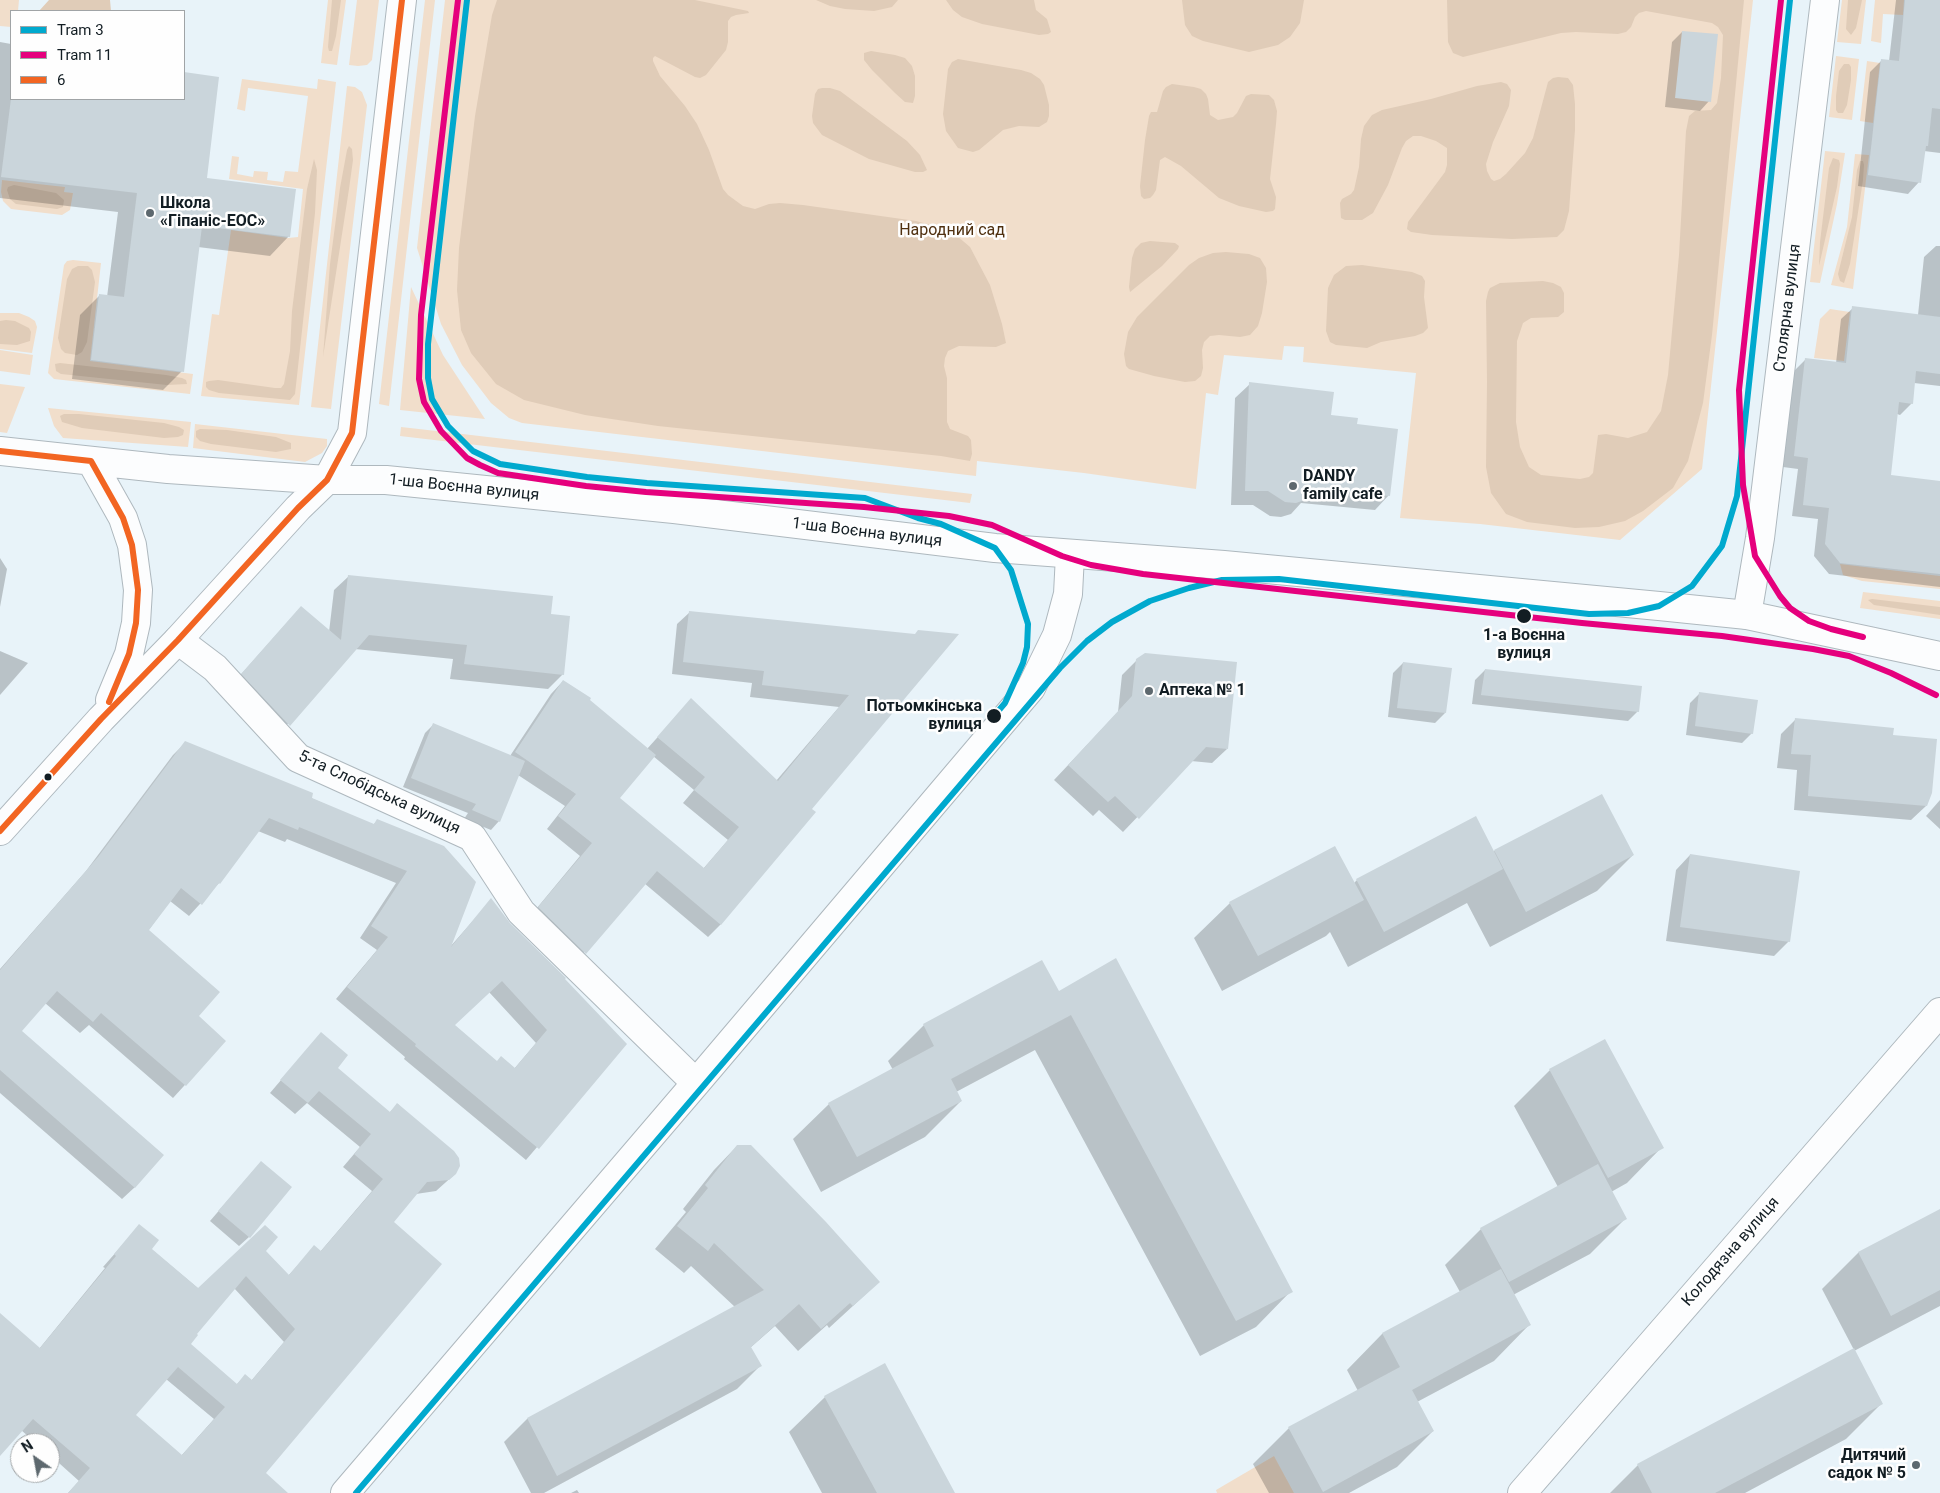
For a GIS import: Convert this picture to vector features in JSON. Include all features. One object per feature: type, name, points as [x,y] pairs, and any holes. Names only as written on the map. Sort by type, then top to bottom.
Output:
[{"type":"street","points":[[0,831],[100,719],[178,640],[298,508],[327,480],[352,433],[402,0]]},
{"type":"street","name":"Столярна вулиця","points":[[1747,616],[1760,538],[1824,0]]},
{"type":"street","name":"1-ша Воєнна вулиця","points":[[0,451],[168,469],[327,480],[386,480],[674,509],[995,548],[1224,565],[1747,616],[1940,656]]},
{"type":"street","points":[[91,461],[123,518],[132,546],[138,590],[136,623],[129,654],[100,719]]},
{"type":"street","points":[[344,1493],[1031,688],[1056,635],[1068,594],[1070,554]]},
{"type":"street","name":"5-та Слобідська вулиця","points":[[178,640],[215,668],[298,758],[472,837],[521,912],[696,1082]]},
{"type":"street","name":"Колодязна вулиця","points":[[1522,1493],[1940,1012]]},
{"type":"green space","points":[[0,0],[19,0],[18,10],[10,10],[10,27],[0,26]]},
{"type":"green space","points":[[328,0],[346,0],[337,65],[321,63]]},
{"type":"green space","points":[[357,0],[379,0],[372,60],[367,65],[358,66],[349,65]]},
{"type":"green space","points":[[425,0],[435,0],[389,406],[379,404]]},
{"type":"green space","name":"Народний сад","points":[[445,0],[1753,0],[1702,469],[1620,540],[1480,524],[1400,518],[1416,373],[1303,362],[1304,347],[1284,346],[1282,360],[1224,355],[1218,395],[1206,393],[1196,489],[1084,473],[977,461],[976,476],[522,423],[509,418],[491,403],[462,365],[441,324],[417,248]]},
{"type":"green space","points":[[1842,0],[1866,0],[1861,44],[1837,42]]},
{"type":"green space","points":[[1875,0],[1904,0],[1903,15],[1883,14],[1881,43],[1871,41]]},
{"type":"green space","points":[[1836,56],[1859,59],[1852,120],[1829,117]]},
{"type":"green space","points":[[1867,61],[1880,63],[1873,123],[1860,121]]},
{"type":"green space","points":[[242,79],[317,89],[318,79],[336,82],[299,405],[201,396],[212,314],[219,315],[231,230],[288,238],[298,237],[303,189],[229,179],[232,156],[239,157],[237,174],[253,177],[254,171],[268,172],[267,180],[283,182],[285,171],[298,172],[308,96],[248,88],[245,111],[237,109]]},
{"type":"green space","points":[[347,86],[355,87],[362,92],[367,105],[331,409],[311,407]]},
{"type":"green space","points":[[1825,151],[1845,153],[1837,204],[1820,283],[1810,282]]},
{"type":"green space","points":[[1855,154],[1869,155],[1853,289],[1831,285],[1847,227]]},
{"type":"green space","points":[[2,180],[65,187],[64,192],[73,193],[70,210],[62,215],[11,209],[3,201],[1,192]]},
{"type":"green space","points":[[67,261],[101,263],[90,361],[193,374],[190,394],[54,379],[48,373],[64,265]]},
{"type":"green space","points":[[411,287],[443,355],[485,419],[400,410]]},
{"type":"green space","points":[[1830,309],[1850,312],[1844,361],[1814,358],[1820,319]]},
{"type":"green space","points":[[0,313],[19,313],[35,321],[37,327],[32,353],[0,349]]},
{"type":"green space","points":[[0,350],[33,355],[30,375],[0,371]]},
{"type":"green space","points":[[0,384],[25,387],[7,433],[0,432]]},
{"type":"green space","points":[[48,408],[191,422],[188,447],[63,438],[54,426]]},
{"type":"green space","points":[[195,424],[327,439],[327,446],[322,453],[305,462],[193,448]]},
{"type":"green space","points":[[401,427],[972,494],[970,503],[400,436]]},
{"type":"green space","points":[[1840,564],[1940,576],[1940,589],[1862,581],[1843,575]]},
{"type":"green space","points":[[1863,592],[1940,601],[1940,619],[1860,608]]},
{"type":"green space","points":[[1274,1456],[1294,1493],[1217,1493],[1216,1490]]},
{"type":"shaded area","points":[[49,0],[110,0],[111,10],[40,10]]},
{"type":"shaded area","points":[[332,0],[341,0],[336,36],[332,51],[329,51],[328,47]]},
{"type":"shaded area","points":[[497,0],[695,0],[748,11],[749,13],[731,17],[728,21],[726,50],[706,75],[700,78],[695,77],[655,56],[653,61],[660,76],[697,124],[723,189],[743,206],[755,209],[769,204],[780,203],[916,221],[950,230],[970,247],[990,285],[1006,343],[996,347],[959,346],[948,351],[945,358],[947,422],[950,429],[968,436],[971,440],[972,454],[970,461],[941,456],[658,426],[585,415],[524,400],[496,384],[471,353],[461,330],[457,290],[459,248],[475,116],[492,15]]},
{"type":"shaded area","points":[[816,0],[898,0],[892,7],[874,11],[845,9],[830,6]]},
{"type":"shaded area","points":[[946,0],[1034,0],[1036,10],[1047,19],[1051,32],[1039,35],[982,24],[962,17],[953,10]]},
{"type":"shaded area","points":[[1182,0],[1304,0],[1300,23],[1290,37],[1278,45],[1249,52],[1203,41],[1192,36],[1185,25]]},
{"type":"shaded area","points":[[1447,0],[1744,0],[1712,335],[1703,403],[1688,461],[1673,488],[1643,511],[1625,521],[1599,527],[1575,528],[1527,522],[1506,514],[1491,493],[1486,467],[1486,301],[1490,288],[1500,283],[1543,281],[1561,287],[1564,293],[1564,312],[1558,317],[1531,318],[1523,323],[1517,341],[1516,422],[1520,447],[1529,467],[1541,475],[1580,479],[1589,477],[1593,473],[1598,435],[1606,434],[1628,438],[1647,432],[1661,411],[1668,375],[1679,255],[1686,131],[1689,116],[1695,111],[1711,110],[1717,103],[1721,78],[1723,35],[1718,27],[1712,23],[1646,11],[1639,13],[1635,17],[1631,27],[1626,32],[1618,34],[1561,33],[1463,57],[1453,53],[1448,42]]},
{"type":"shaded area","points":[[1848,0],[1862,0],[1856,28],[1851,35],[1846,29]]},
{"type":"shaded area","points":[[871,51],[905,58],[912,66],[915,76],[913,103],[905,102],[872,70],[864,60],[864,53]]},
{"type":"shaded area","points":[[958,59],[1021,70],[1031,73],[1040,79],[1044,85],[1049,105],[1047,122],[1039,127],[1019,126],[1003,130],[979,150],[973,152],[958,148],[946,131],[943,114],[948,69],[952,62]]},
{"type":"shaded area","points":[[1844,64],[1849,64],[1851,67],[1851,80],[1847,105],[1843,113],[1838,113],[1836,110],[1836,96],[1839,71]]},
{"type":"shaded area","points":[[1558,77],[1568,78],[1573,85],[1575,130],[1569,211],[1564,230],[1557,237],[1512,239],[1432,235],[1411,232],[1407,229],[1408,222],[1445,172],[1447,165],[1447,148],[1436,141],[1421,136],[1413,136],[1406,141],[1388,185],[1373,213],[1362,220],[1345,220],[1341,218],[1340,203],[1342,199],[1354,190],[1364,126],[1372,115],[1382,110],[1477,86],[1501,82],[1507,84],[1511,90],[1509,106],[1493,142],[1486,164],[1487,171],[1494,181],[1506,174],[1525,153],[1533,138],[1548,82]]},
{"type":"shaded area","points":[[1172,84],[1201,89],[1208,99],[1210,115],[1218,120],[1233,117],[1246,96],[1251,94],[1269,95],[1274,100],[1277,111],[1270,179],[1276,197],[1275,209],[1273,211],[1266,212],[1239,206],[1219,198],[1181,166],[1165,157],[1160,160],[1156,190],[1153,195],[1150,198],[1144,199],[1141,196],[1140,186],[1149,116],[1151,112],[1157,112],[1163,91]]},
{"type":"shaded area","points":[[818,89],[840,91],[907,141],[920,155],[927,170],[915,172],[869,159],[822,135],[813,123],[812,116],[815,94]]},
{"type":"shaded area","points":[[349,146],[352,149],[353,160],[323,357],[330,264],[340,188]]},
{"type":"shaded area","points":[[1833,158],[1839,160],[1840,164],[1837,187],[1819,266],[1829,168]]},
{"type":"shaded area","points":[[314,159],[317,170],[315,213],[295,394],[290,400],[219,393],[209,390],[206,387],[206,382],[218,380],[275,388],[281,388],[284,384],[290,351],[292,311],[307,189]]},
{"type":"shaded area","points":[[1860,161],[1863,161],[1864,165],[1863,180],[1850,264],[1844,283],[1840,281],[1838,274],[1852,217],[1857,170]]},
{"type":"shaded area","points":[[14,185],[56,193],[64,200],[63,207],[57,209],[16,204],[10,199],[7,190],[8,187]]},
{"type":"shaded area","points":[[1150,241],[1175,243],[1179,246],[1162,266],[1130,292],[1132,258],[1135,249],[1141,243]]},
{"type":"shaded area","points":[[1213,253],[1249,254],[1260,258],[1266,268],[1267,282],[1258,326],[1250,335],[1240,337],[1210,336],[1204,342],[1202,350],[1203,368],[1201,376],[1195,381],[1185,382],[1129,369],[1126,366],[1124,354],[1128,332],[1137,317],[1189,265],[1199,258]]},
{"type":"shaded area","points":[[1362,265],[1412,272],[1422,276],[1425,281],[1424,297],[1428,328],[1423,333],[1381,342],[1367,348],[1336,345],[1330,342],[1326,331],[1328,288],[1334,275],[1346,266]]},
{"type":"shaded area","points":[[78,266],[88,266],[92,270],[95,282],[87,342],[82,352],[77,355],[65,353],[61,349],[58,338],[67,279],[72,269]]},
{"type":"shaded area","points":[[0,321],[15,321],[29,328],[31,332],[30,341],[17,345],[0,344]]},
{"type":"shaded area","points":[[55,364],[166,375],[182,378],[186,380],[187,384],[167,385],[61,374],[56,371]]},
{"type":"shaded area","points":[[64,414],[164,423],[184,430],[183,435],[178,437],[164,438],[82,428],[62,422],[60,416]]},
{"type":"shaded area","points":[[200,429],[227,430],[276,437],[291,443],[291,449],[276,452],[211,444],[200,441],[196,437],[196,431]]},
{"type":"shaded area","points":[[1868,600],[1940,607],[1940,615],[1874,605]]},
{"type":"building","points":[[1905,0],[1940,0],[1940,109],[1932,108],[1928,146],[1926,146],[1921,183],[1868,175],[1881,59],[1899,61]]},
{"type":"building","points":[[1682,31],[1718,34],[1711,102],[1675,98]]},
{"type":"building","points":[[185,72],[219,77],[207,178],[296,189],[290,237],[202,226],[184,372],[91,360],[99,294],[124,297],[137,193],[1,177],[11,100],[185,100]]},
{"type":"building","points":[[1852,306],[1940,317],[1940,374],[1916,371],[1913,404],[1899,402],[1891,475],[1940,481],[1940,574],[1840,563],[1825,544],[1829,508],[1803,505],[1808,458],[1794,456],[1805,358],[1846,363]]},
{"type":"building","points":[[1249,382],[1334,392],[1331,415],[1358,418],[1357,424],[1398,429],[1390,496],[1317,489],[1307,499],[1296,503],[1285,502],[1268,491],[1245,491]]},
{"type":"building","points":[[348,575],[553,596],[551,614],[570,616],[564,675],[464,664],[467,645],[369,635],[290,726],[241,674],[301,606],[341,640]]},
{"type":"building","points":[[689,611],[915,634],[918,630],[959,634],[812,809],[816,812],[721,925],[657,871],[586,954],[538,907],[592,843],[558,816],[576,794],[515,752],[563,680],[591,698],[590,700],[656,755],[620,798],[704,868],[739,827],[694,790],[705,777],[657,737],[691,698],[778,781],[849,695],[762,685],[764,671],[683,662]]},
{"type":"building","points":[[1145,653],[1237,662],[1228,749],[1206,747],[1139,819],[1115,796],[1108,802],[1068,765],[1132,696],[1136,659]]},
{"type":"building","points":[[1403,662],[1452,668],[1446,713],[1397,708]]},
{"type":"building","points":[[1485,669],[1642,686],[1639,712],[1481,695]]},
{"type":"building","points":[[1699,692],[1758,700],[1753,734],[1695,726]]},
{"type":"building","points":[[1795,718],[1894,728],[1893,735],[1937,739],[1932,793],[1927,806],[1808,796],[1811,755],[1791,754]]},
{"type":"building","points":[[433,723],[525,761],[500,822],[472,810],[476,804],[411,778]]},
{"type":"building","points":[[185,741],[313,793],[312,798],[374,824],[377,819],[444,846],[476,882],[451,947],[491,898],[510,923],[566,978],[627,1044],[539,1149],[347,987],[388,937],[371,926],[407,871],[299,827],[298,830],[269,818],[202,905],[181,888],[149,930],[220,992],[199,1016],[226,1041],[186,1086],[101,1013],[93,1022],[57,991],[22,1031],[164,1155],[135,1188],[0,1070],[0,970],[98,857]],"holes":[[[502,981],[547,1030],[515,1068],[501,1056],[497,1061],[455,1025]]]},
{"type":"building","points":[[1602,794],[1634,855],[1526,912],[1494,850]]},
{"type":"building","points":[[1476,816],[1503,869],[1384,932],[1356,879]]},
{"type":"building","points":[[1335,846],[1364,900],[1258,956],[1229,902]]},
{"type":"building","points":[[1690,854],[1800,871],[1790,942],[1680,927]]},
{"type":"building","points":[[1116,958],[1293,1292],[1236,1321],[1071,1015],[951,1079],[962,1101],[857,1157],[828,1103],[934,1046],[923,1024],[1042,960],[1059,991]]},
{"type":"building","points":[[321,1032],[348,1055],[338,1068],[390,1112],[397,1103],[454,1151],[459,1158],[460,1166],[456,1174],[449,1180],[427,1182],[394,1222],[442,1264],[266,1473],[288,1493],[68,1493],[90,1468],[60,1442],[60,1433],[49,1433],[33,1419],[21,1433],[10,1433],[10,1445],[0,1456],[0,1313],[40,1348],[116,1256],[114,1254],[139,1224],[159,1240],[152,1249],[198,1288],[265,1225],[278,1237],[266,1251],[289,1275],[314,1245],[321,1251],[383,1179],[354,1154],[371,1134],[319,1091],[308,1103],[280,1080]],"holes":[[[246,1276],[295,1329],[252,1380],[245,1374],[237,1384],[191,1344],[197,1334]],[[178,1367],[225,1407],[182,1455],[136,1415]]]},
{"type":"building","points":[[1605,1039],[1664,1148],[1608,1178],[1549,1069]]},
{"type":"building","points":[[737,1145],[751,1145],[826,1222],[880,1282],[853,1306],[850,1303],[821,1329],[799,1304],[751,1347],[762,1366],[557,1476],[527,1418],[764,1290],[714,1243],[708,1251],[677,1226],[708,1188],[705,1185]]},
{"type":"building","points":[[261,1161],[292,1187],[250,1238],[218,1211]]},
{"type":"building","points":[[1598,1164],[1627,1219],[1509,1282],[1480,1228]]},
{"type":"building","points":[[1940,1209],[1940,1290],[1891,1316],[1858,1252]]},
{"type":"building","points":[[1501,1269],[1531,1325],[1412,1390],[1434,1431],[1323,1492],[1288,1427],[1400,1367],[1382,1333]]},
{"type":"building","points":[[1854,1348],[1883,1404],[1715,1493],[1652,1493],[1637,1464]]},
{"type":"building","points":[[885,1363],[955,1493],[877,1493],[824,1396]]},
{"type":"tram line","name":"11","points":[[458,0],[421,315],[419,379],[424,402],[441,431],[467,458],[480,465],[498,473],[586,486],[864,507],[949,516],[992,525],[1062,556],[1091,565],[1143,574],[1582,623],[1722,636],[1813,649],[1849,656],[1891,673],[1936,695]]},
{"type":"tram line","name":"3","points":[[467,0],[428,344],[428,378],[432,399],[448,426],[473,451],[500,464],[587,477],[647,483],[865,498],[918,518],[941,524],[995,548],[1011,570],[1028,624],[1027,647],[1023,663],[1005,703],[994,716]]},
{"type":"tram line","name":"11","points":[[1781,0],[1739,390],[1743,485],[1755,556],[1780,596],[1790,608],[1809,621],[1863,637]]},
{"type":"tram line","name":"3","points":[[356,1493],[1060,668],[1087,641],[1112,622],[1150,601],[1189,588],[1222,580],[1279,579],[1589,614],[1628,613],[1659,606],[1692,586],[1722,546],[1737,496],[1790,0]]},
{"type":"transit line","name":"6","points":[[0,831],[101,719],[178,640],[298,508],[327,480],[352,433],[402,0]]},
{"type":"transit line","name":"6","points":[[0,451],[91,461],[123,518],[132,545],[138,590],[136,623],[129,654],[109,702]]},
{"type":"place","name":"Школа «Гіпаніс-ЕОС»","points":[[150,213]]},
{"type":"place","name":"DANDY family cafe","points":[[1293,486]]},
{"type":"place","name":"1-а Воєнна вулиця","points":[[1524,616]]},
{"type":"place","name":"Аптека № 1","points":[[1149,691]]},
{"type":"place","name":"Потьомкінська вулиця","points":[[994,716]]},
{"type":"place","name":"Дитячий садок № 5","points":[[1916,1465]]}]
